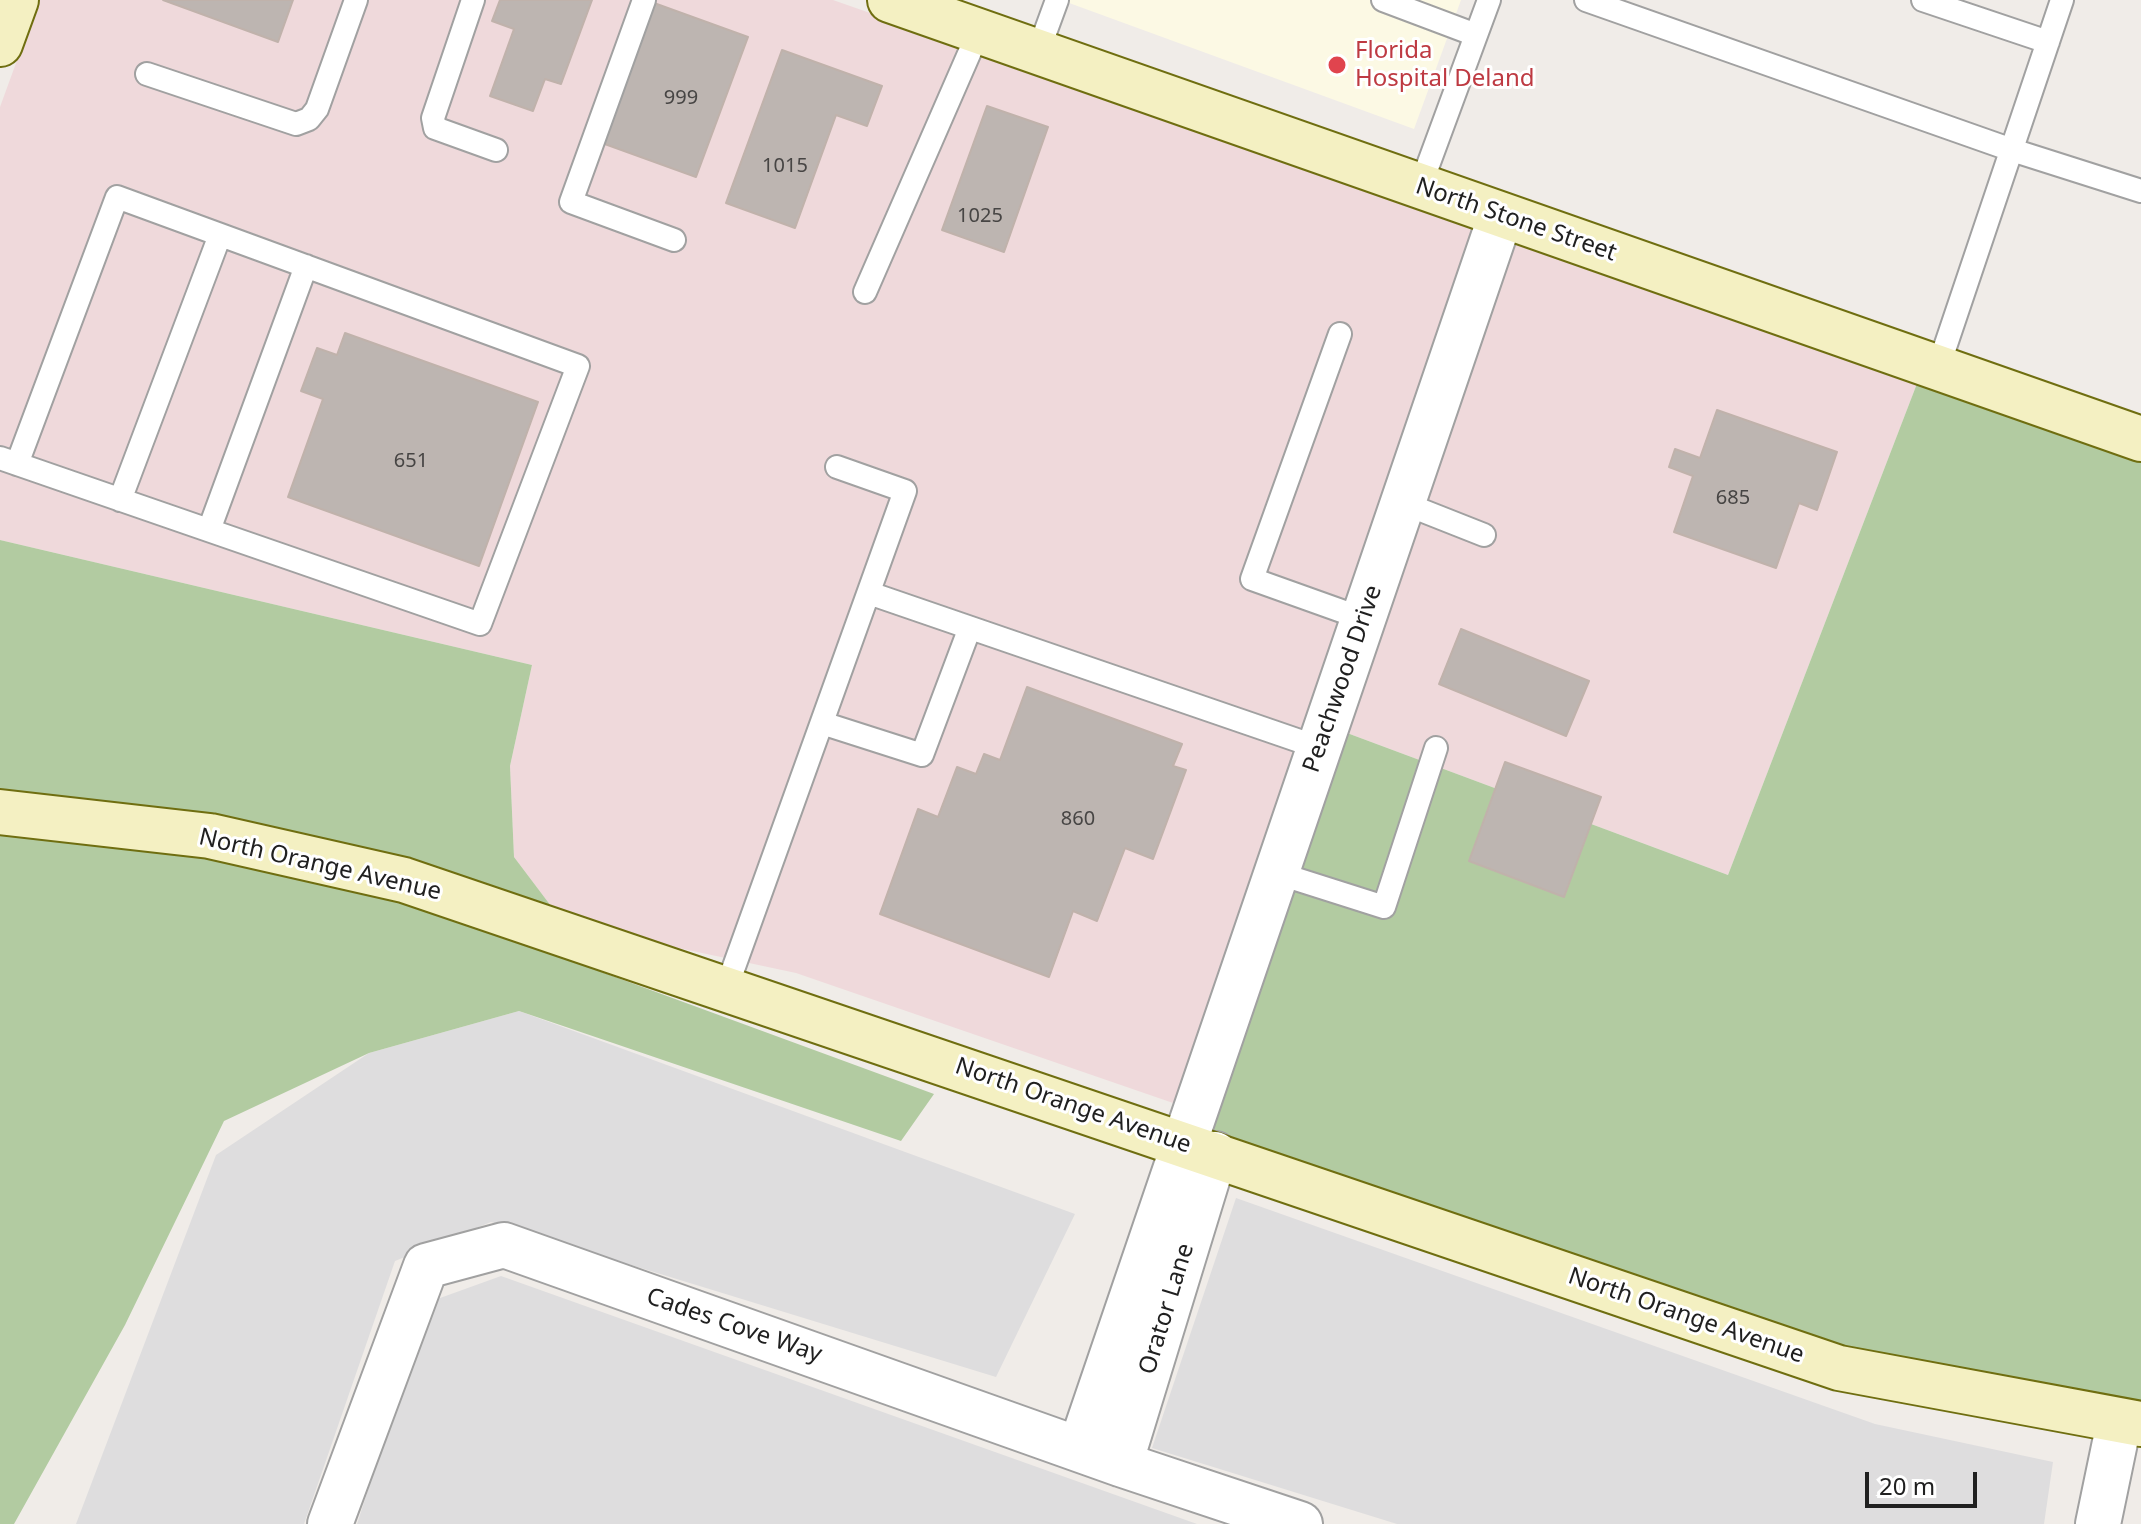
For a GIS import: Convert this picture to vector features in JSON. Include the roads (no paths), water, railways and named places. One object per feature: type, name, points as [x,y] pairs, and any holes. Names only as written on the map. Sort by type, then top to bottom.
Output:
[{"type":"street","name":"North Stone Street","points":[[890,0],[2141,439]]},
{"type":"street","name":"Peachwood Drive","points":[[1200,1149],[1277,873],[1501,215]]},
{"type":"street","name":"North Orange Avenue","points":[[0,812],[210,836],[404,880],[1839,1368],[2133,1424]]},
{"type":"street","name":"Orator Lane","points":[[1080,1449],[1200,1149]]},
{"type":"street","name":"Orator Lane","points":[[1120,1464],[1200,1149]]},
{"type":"street","name":"Cades Cove Way","points":[[330,1524],[426,1266],[504,1245],[1120,1464],[1300,1524]]},
{"type":"street","points":[[2098,1524],[2133,1424]]},
{"type":"street","points":[[2123,1524],[2133,1424]]},
{"type":"lane","points":[[147,74],[296,124],[309,119],[317,109],[356,0]]},
{"type":"lane","points":[[473,0],[433,118],[435,128],[496,150]]},
{"type":"lane","points":[[644,0],[571,202],[674,240]]},
{"type":"lane","points":[[1038,52],[1057,0]]},
{"type":"lane","points":[[1420,187],[1489,0]]},
{"type":"lane","points":[[1586,0],[2012,150],[2141,191]]},
{"type":"lane","points":[[1923,0],[2048,42]]},
{"type":"lane","points":[[1938,368],[2062,0]]},
{"type":"lane","points":[[1380,1],[1476,35]]},
{"type":"lane","points":[[865,292],[979,31]]},
{"type":"lane","points":[[117,197],[306,266],[578,366],[480,624],[9,461],[117,197]]},
{"type":"lane","points":[[120,500],[220,235]]},
{"type":"lane","points":[[209,530],[306,266]]},
{"type":"lane","points":[[1340,334],[1252,579],[1364,619]]},
{"type":"lane","points":[[726,989],[905,491],[837,467]]},
{"type":"lane","points":[[1403,503],[1484,535]]},
{"type":"lane","points":[[869,593],[969,630],[1320,748]]},
{"type":"lane","points":[[822,723],[922,755],[969,630]]},
{"type":"lane","points":[[1277,873],[1384,907],[1436,748]]},
{"type":"place","name":"Florida Hospital Deland","points":[[1337,65]]}]
